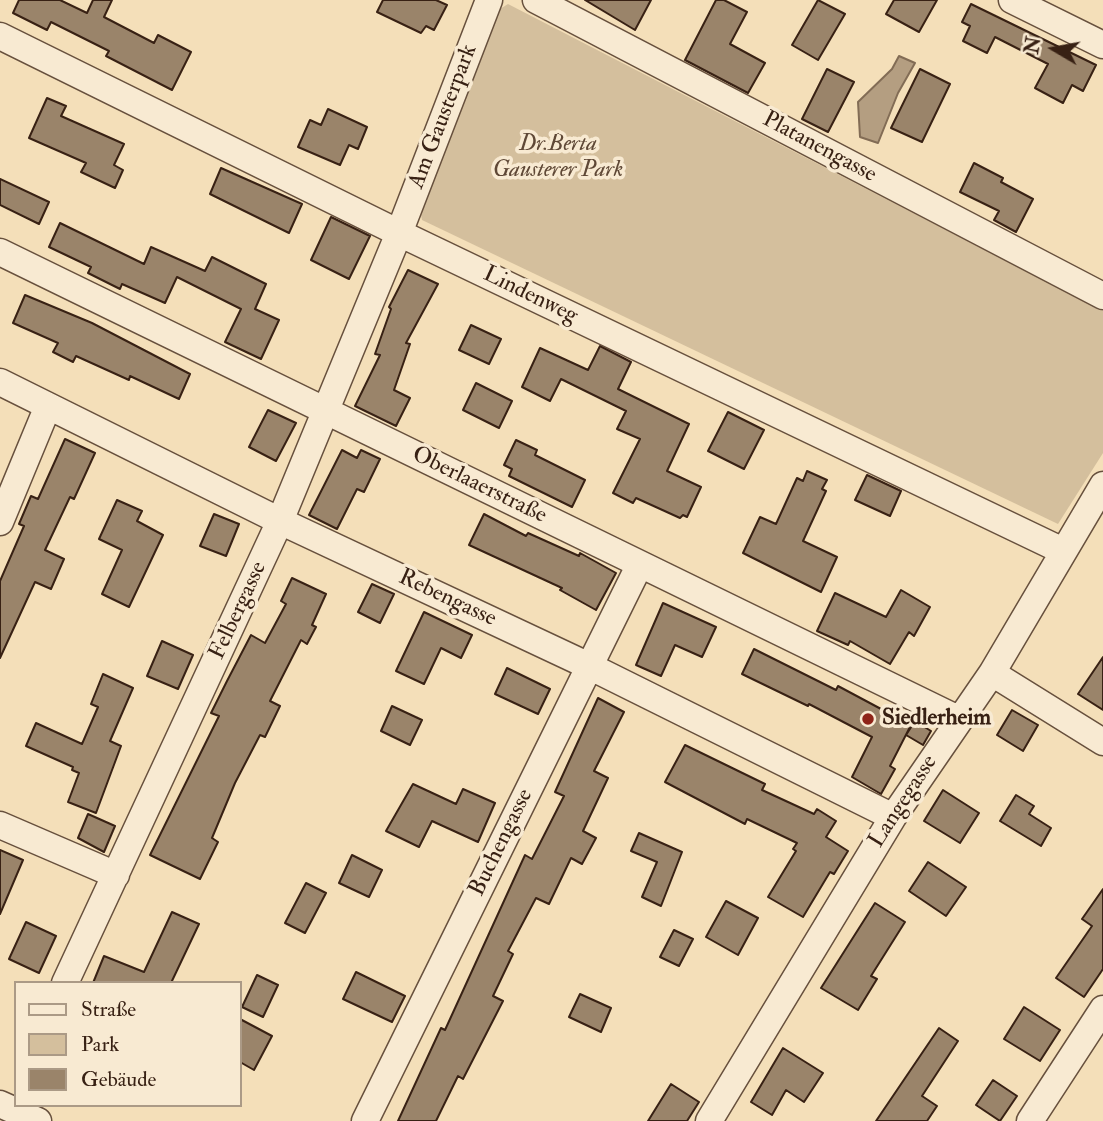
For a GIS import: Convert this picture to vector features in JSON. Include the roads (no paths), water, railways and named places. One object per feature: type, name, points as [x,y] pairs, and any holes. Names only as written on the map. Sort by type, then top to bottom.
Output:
[{"type":"street","name":"Am Gausterpark","points":[[399,233],[489,0]]},
{"type":"street","name":"Platanengasse","points":[[536,0],[1103,296]]},
{"type":"street","points":[[1012,0],[1103,45]]},
{"type":"street","name":"Lindenweg","points":[[0,36],[399,233],[1063,551]]},
{"type":"street","name":"Felbergasse","points":[[66,981],[280,521],[399,233]]},
{"type":"street","name":"Oberlaaerstraße","points":[[0,252],[639,566],[958,719]]},
{"type":"street","name":"Rebengasse","points":[[0,382],[280,521],[589,666],[892,817]]},
{"type":"street","points":[[0,522],[48,406]]},
{"type":"street","name":"Langegasse","points":[[709,1121],[892,817],[992,673],[1103,485]]},
{"type":"street","name":"Buchengasse","points":[[365,1121],[639,566]]},
{"type":"street","points":[[992,673],[1103,742]]},
{"type":"street","points":[[0,825],[116,875]]},
{"type":"street","points":[[1030,1121],[1103,1009]]},
{"type":"street","points":[[6,1105],[38,1121]]},
{"type":"place","name":"Siedlerheim","points":[[868,719]]},
{"type":"park label","name":"Dr.Berta Gausterer Park","points":[[558,158]]}]
